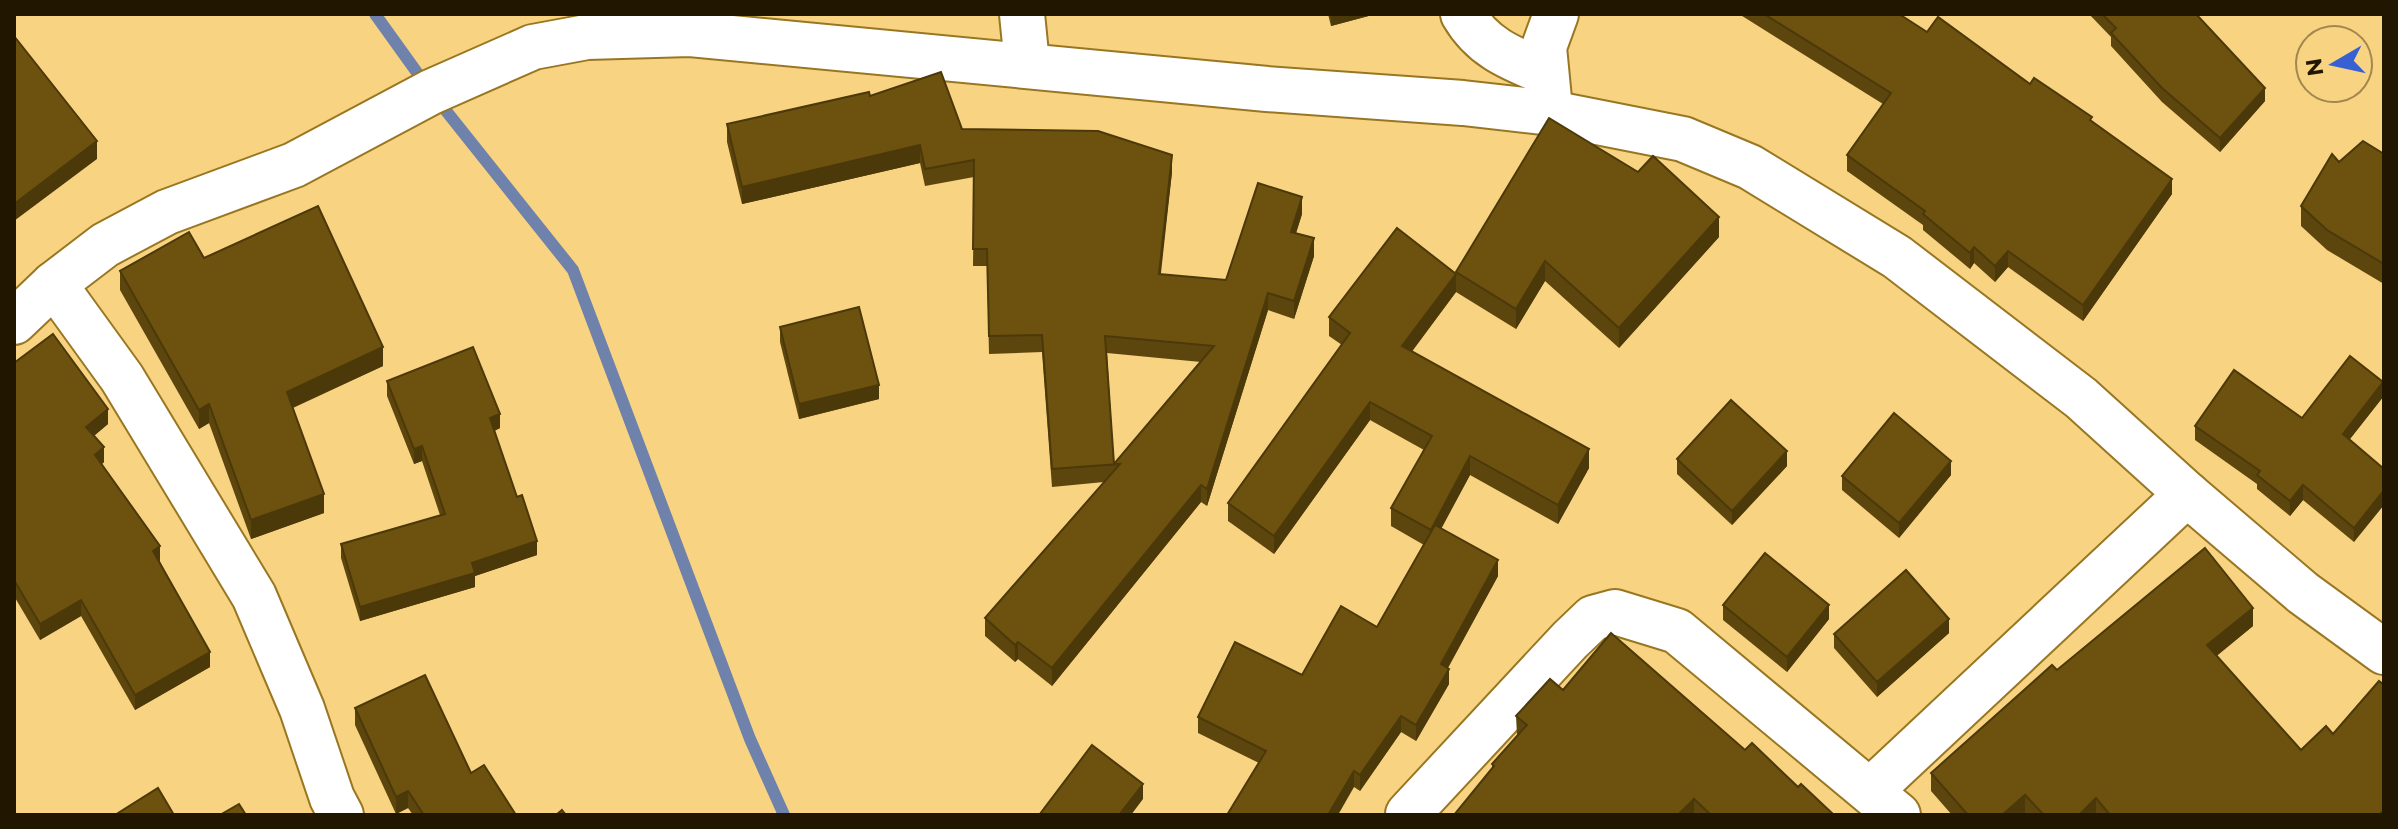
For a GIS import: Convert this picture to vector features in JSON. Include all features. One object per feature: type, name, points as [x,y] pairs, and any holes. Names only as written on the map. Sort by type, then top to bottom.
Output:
[{"type":"street","points":[[1022,14],[1027,64]]},
{"type":"street","points":[[1463,14],[1474,33],[1548,93],[1683,139],[1750,167],[1897,257],[2081,398],[2303,593],[2384,652]]},
{"type":"street","points":[[1548,93],[1544,47],[1556,14]]},
{"type":"street","points":[[14,322],[54,284],[105,245],[167,212],[294,165],[431,92],[584,25],[1027,64],[1267,89],[1463,103],[1548,93]]},
{"type":"street","points":[[54,284],[122,378],[254,596],[302,709],[332,798],[341,815]]},
{"type":"street","points":[[1408,814],[1570,640],[1593,618],[1615,612],[1677,631],[1884,803],[2187,494]]},
{"type":"building","points":[[1764,14],[1899,14],[1927,32],[1938,17],[2030,84],[2034,78],[2092,117],[2090,120],[2172,179],[2083,305],[2008,251],[1995,266],[1974,247],[1970,253],[1923,214],[1925,211],[1847,155],[1891,93]]},
{"type":"building","points":[[2102,14],[2196,14],[2265,88],[2220,138],[2162,88],[2111,33],[2116,28]]},
{"type":"building","points":[[14,36],[97,141],[14,204]]},
{"type":"building","points":[[941,72],[962,129],[1098,131],[1172,155],[1159,274],[1226,280],[1258,183],[1302,197],[1291,232],[1314,238],[1294,301],[1268,293],[1207,489],[1201,485],[1052,668],[1018,642],[1015,645],[985,618],[1120,464],[1052,469],[1042,335],[989,336],[987,249],[973,249],[974,160],[925,169],[920,145],[742,187],[727,124],[869,92],[870,96]],"holes":[[[1105,336],[1214,346],[1114,464]]]},
{"type":"building","points":[[1549,118],[1638,172],[1653,156],[1719,217],[1619,328],[1545,261],[1516,309],[1456,272]]},
{"type":"building","points":[[2363,141],[2384,154],[2384,264],[2327,230],[2301,206],[2332,154],[2339,162]]},
{"type":"building","points":[[318,206],[383,347],[287,392],[324,494],[251,520],[209,404],[199,410],[120,271],[189,232],[204,258]]},
{"type":"building","points":[[1397,228],[1456,274],[1402,346],[1589,449],[1558,505],[1470,456],[1431,530],[1391,508],[1432,436],[1370,402],[1274,536],[1228,503],[1350,333],[1329,317]]},
{"type":"building","points":[[859,307],[879,385],[799,404],[780,327]]},
{"type":"building","points":[[53,334],[108,409],[86,427],[104,447],[95,455],[160,546],[153,551],[210,652],[135,695],[81,600],[40,624],[14,580],[14,363]]},
{"type":"building","points":[[473,347],[500,414],[490,418],[517,497],[522,495],[537,541],[472,563],[475,573],[360,607],[341,544],[445,514],[422,446],[414,449],[387,381]]},
{"type":"building","points":[[2350,356],[2383,382],[2343,434],[2384,469],[2384,490],[2354,528],[2303,485],[2290,501],[2257,475],[2260,471],[2195,426],[2234,370],[2302,418]]},
{"type":"building","points":[[1731,400],[1787,451],[1732,511],[1677,459]]},
{"type":"building","points":[[1894,413],[1951,461],[1899,523],[1842,476]]},
{"type":"building","points":[[1435,525],[1498,560],[1441,664],[1449,669],[1416,725],[1401,716],[1360,775],[1354,771],[1328,815],[1227,815],[1266,751],[1198,717],[1235,642],[1302,675],[1341,606],[1377,627]]},
{"type":"building","points":[[2205,548],[2253,608],[2207,645],[2301,750],[2326,726],[2333,734],[2379,681],[2384,685],[2384,810],[2379,815],[2110,815],[2096,798],[2079,815],[2044,815],[2025,795],[2002,815],[1968,815],[1931,773],[2052,665],[2057,670]]},
{"type":"building","points":[[1765,553],[1829,605],[1787,657],[1723,605]]},
{"type":"building","points":[[1906,570],[1949,619],[1877,682],[1834,634]]},
{"type":"building","points":[[1611,633],[1745,750],[1752,743],[1798,787],[1801,784],[1834,815],[1711,815],[1694,799],[1678,815],[1454,815],[1494,766],[1492,764],[1527,725],[1516,716],[1550,679],[1563,690]]},
{"type":"building","points":[[425,675],[471,773],[484,765],[516,815],[424,815],[408,791],[396,797],[355,708]]},
{"type":"building","points":[[1092,745],[1143,784],[1119,815],[1041,815],[1040,814]]},
{"type":"building","points":[[158,788],[174,815],[115,815]]},
{"type":"building","points":[[239,804],[246,815],[220,815]]},
{"type":"waterway","points":[[375,14],[431,92],[573,270],[750,739],[784,815]]}]
